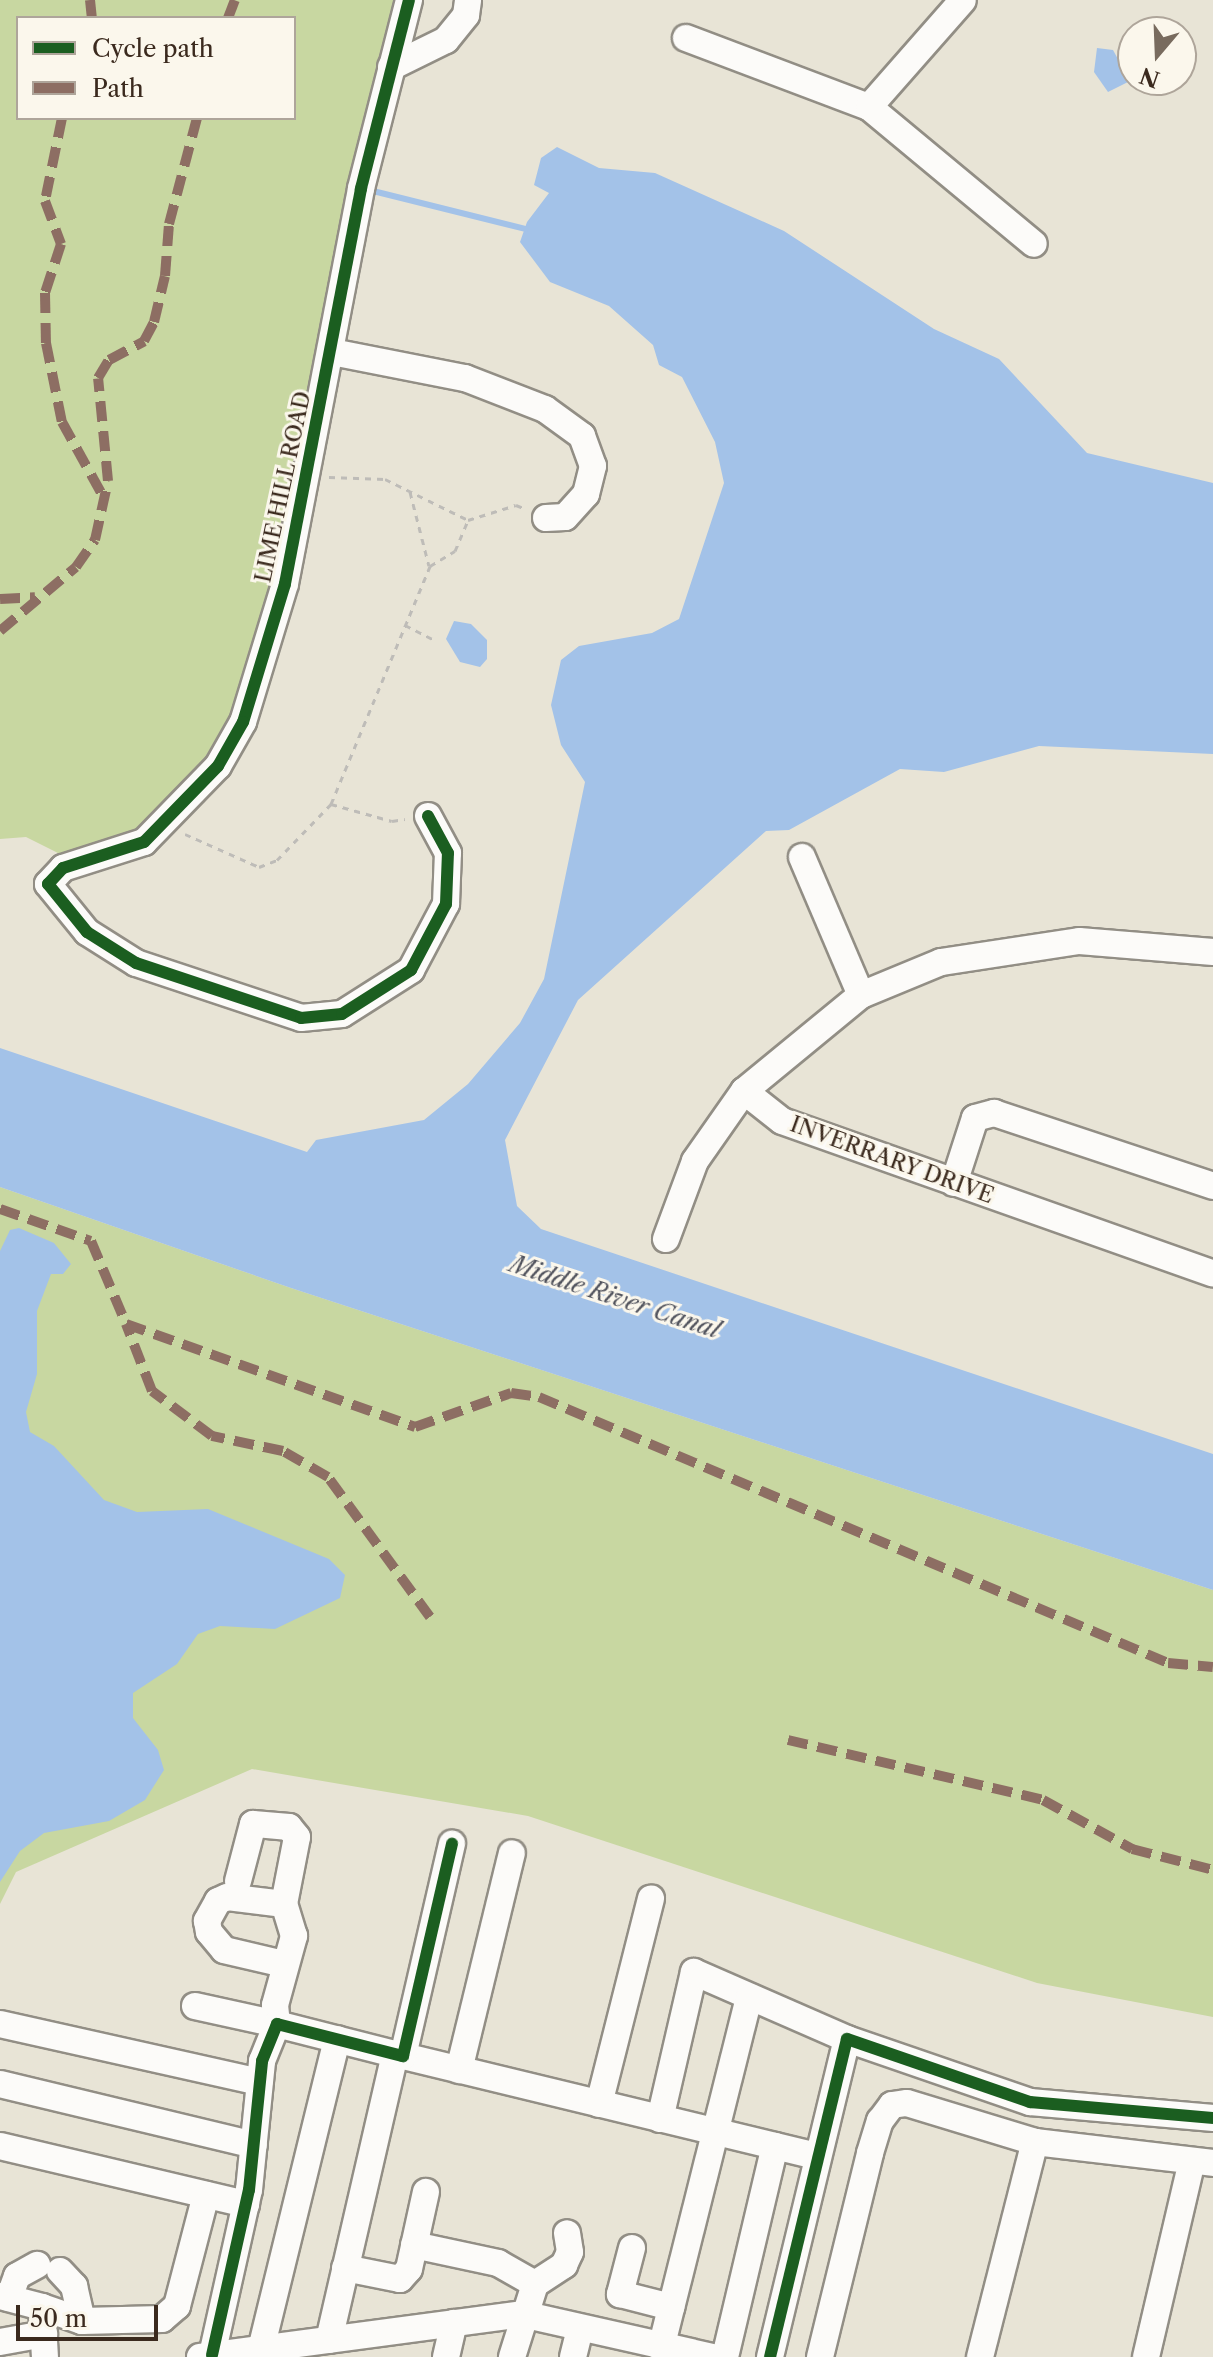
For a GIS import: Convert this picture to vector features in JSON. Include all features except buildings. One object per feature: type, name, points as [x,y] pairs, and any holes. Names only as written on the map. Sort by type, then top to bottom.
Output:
[{"type":"street","name":"LIME HILL ROAD","points":[[409,0],[361,189],[285,584],[243,722],[218,766],[144,842],[63,868],[48,884],[87,932],[136,963],[301,1018],[342,1014],[411,970],[446,904],[448,853],[428,816]]},
{"type":"street","points":[[391,67],[446,40],[466,15],[468,0]]},
{"type":"street","points":[[869,107],[963,0]]},
{"type":"street","points":[[686,38],[869,107],[1034,244]]},
{"type":"street","points":[[332,352],[465,378],[545,409],[582,436],[593,466],[586,494],[565,517],[546,518]]},
{"type":"street","points":[[802,857],[861,995]]},
{"type":"street","points":[[666,1239],[695,1161],[744,1091],[861,995],[941,962],[1079,941],[1213,951]]},
{"type":"street","name":"INVERRARY DRIVE","points":[[744,1091],[782,1121],[1213,1274]]},
{"type":"street","points":[[954,1183],[975,1118],[994,1113],[1213,1186]]},
{"type":"street","points":[[238,1881],[253,1824],[289,1827],[297,1837],[284,1904],[294,1936],[284,1964],[277,2024],[260,2082],[246,2204],[206,2356],[336,2345],[522,2314],[580,2329],[622,2348],[661,2348],[713,2357]]},
{"type":"street","points":[[336,2345],[345,2268],[452,1844]]},
{"type":"street","points":[[459,2070],[512,1853]]},
{"type":"street","points":[[284,1904],[227,1897],[218,1901],[207,1921],[214,1942],[224,1950],[284,1964]]},
{"type":"street","points":[[599,2104],[651,1898]]},
{"type":"street","points":[[660,2119],[694,1972],[847,2039],[1030,2102],[1213,2118]]},
{"type":"street","points":[[661,2348],[749,1997]]},
{"type":"street","points":[[195,2006],[816,2156]]},
{"type":"street","points":[[0,2024],[260,2082]]},
{"type":"street","points":[[261,2349],[337,2039]]},
{"type":"street","points":[[770,2357],[816,2156],[847,2039]]},
{"type":"street","points":[[0,2084],[254,2145]]},
{"type":"street","points":[[820,2357],[880,2121],[892,2105],[907,2103],[1035,2142],[1202,2162],[1146,2357]]},
{"type":"street","points":[[980,2357],[1035,2142]]},
{"type":"street","points":[[0,2146],[246,2204]]},
{"type":"street","points":[[725,2357],[775,2146]]},
{"type":"street","points":[[345,2268],[400,2279],[409,2269],[426,2192]]},
{"type":"street","points":[[82,2321],[74,2286],[49,2268],[17,2276],[4,2297],[82,2321],[162,2319],[177,2306],[206,2195]]},
{"type":"street","points":[[512,2357],[522,2314],[535,2284],[564,2265],[570,2252],[567,2233]]},
{"type":"street","points":[[414,2245],[498,2263],[535,2284]]},
{"type":"street","points":[[632,2248],[620,2294],[671,2307]]},
{"type":"street","points":[[0,2342],[45,2346],[42,2307]]},
{"type":"street","points":[[446,2357],[454,2323]]},
{"type":"street","points":[[573,2357],[580,2329]]},
{"type":"path","points":[[307,476],[385,479],[468,520],[516,505],[546,518]]},
{"type":"path","points":[[410,492],[430,566]]},
{"type":"path","points":[[170,816],[188,837],[259,867],[277,860],[331,804],[430,566],[455,551],[468,520]]},
{"type":"path","points":[[405,625],[434,640]]},
{"type":"path","points":[[331,804],[392,821],[428,816]]},
{"type":"green space","points":[[0,0],[409,0],[243,722],[144,842],[60,854],[26,837],[0,839]]},
{"type":"green space","points":[[0,1187],[291,1288],[1213,1590],[1213,2017],[1037,1983],[528,1816],[252,1769],[16,1872],[0,1904]]},
{"type":"water","points":[[1097,48],[1113,50],[1117,57],[1117,88],[1108,92],[1094,72]]},
{"type":"water","name":"Middle River Canal","points":[[557,147],[599,168],[655,173],[784,231],[934,329],[999,359],[1087,453],[1213,483],[1213,754],[1039,746],[944,772],[900,769],[789,830],[766,831],[578,1000],[505,1140],[517,1206],[541,1229],[1213,1454],[1213,1590],[291,1288],[0,1187],[0,1048],[307,1152],[316,1140],[424,1120],[468,1084],[520,1023],[544,979],[585,782],[561,745],[551,705],[561,660],[579,646],[652,633],[679,619],[724,483],[715,442],[682,377],[659,365],[653,345],[609,306],[550,282],[520,242],[527,222],[549,193],[534,185],[541,158]]},
{"type":"water","points":[[454,621],[471,624],[487,640],[487,659],[480,667],[460,662],[446,639]]},
{"type":"water","points":[[19,1228],[54,1243],[71,1264],[63,1274],[51,1274],[37,1311],[37,1374],[26,1412],[30,1432],[54,1446],[104,1500],[137,1512],[208,1509],[329,1559],[345,1575],[340,1598],[275,1629],[220,1626],[198,1634],[177,1664],[133,1693],[133,1718],[158,1750],[164,1770],[145,1800],[109,1821],[44,1833],[20,1851],[0,1882],[0,1251],[10,1230]]},
{"type":"waterway","points":[[369,190],[525,229]]},
{"type":"marked path","points":[[90,0],[92,16]]},
{"type":"marked path","points":[[229,16],[235,0]]},
{"type":"marked path","points":[[62,120],[45,201],[61,244],[45,293],[46,343],[62,422],[104,498]]},
{"type":"marked path","points":[[0,631],[76,567],[95,540],[108,481],[98,378],[109,360],[144,341],[154,322],[165,276],[169,224],[196,120]]},
{"type":"marked path","points":[[0,599],[35,597]]},
{"type":"marked path","points":[[0,1209],[91,1241],[126,1324]]},
{"type":"marked path","points":[[430,1617],[328,1477],[283,1451],[212,1436],[152,1391],[126,1324],[415,1427],[511,1393],[539,1397],[1168,1663],[1213,1667]]},
{"type":"marked path","points":[[788,1740],[1043,1800],[1132,1849],[1213,1870]]},
{"type":"cycle path","points":[[409,0],[361,189],[285,584],[243,722],[218,766],[144,842],[63,868],[48,884],[87,932],[136,963],[301,1018],[342,1014],[411,970],[446,904],[448,853],[428,816]]},
{"type":"cycle path","points":[[212,2355],[249,2190],[262,2061],[277,2024],[403,2056],[452,1844]]},
{"type":"cycle path","points":[[770,2357],[847,2039],[1030,2102],[1213,2118]]}]
